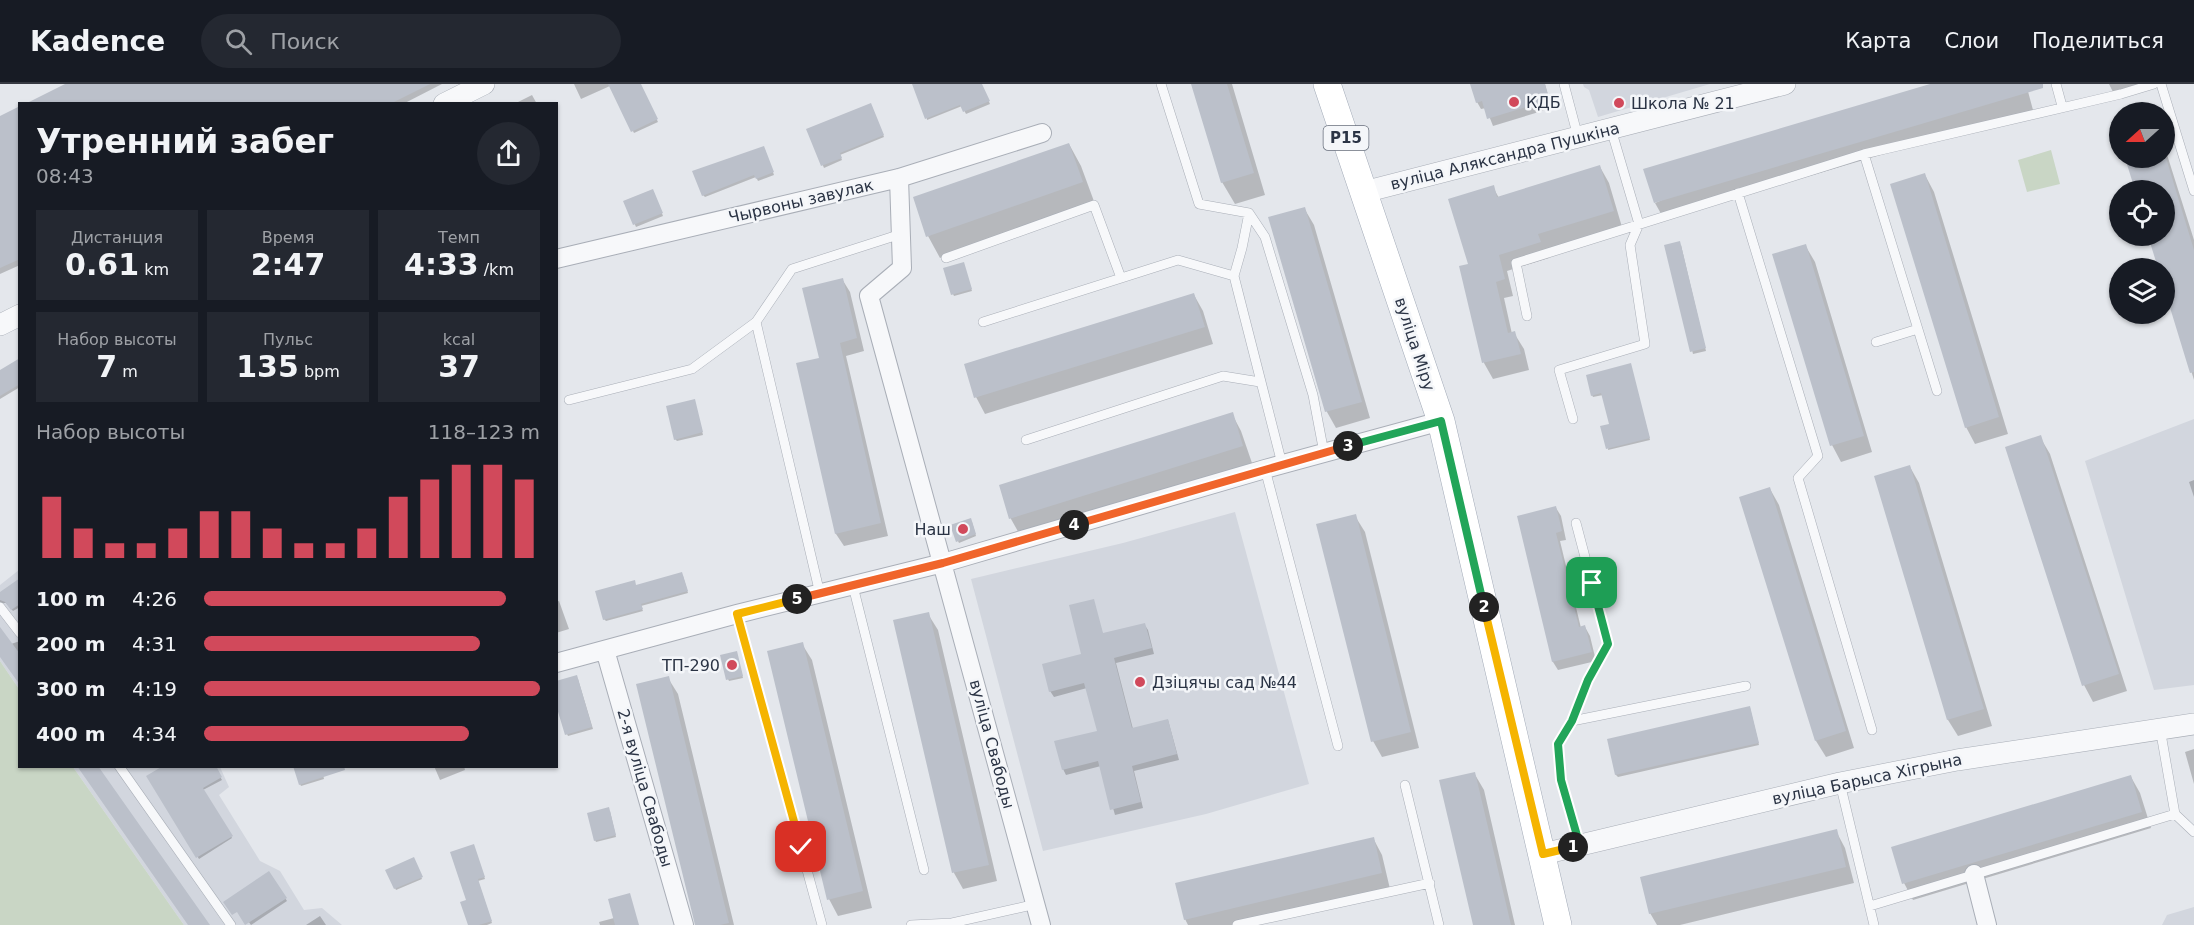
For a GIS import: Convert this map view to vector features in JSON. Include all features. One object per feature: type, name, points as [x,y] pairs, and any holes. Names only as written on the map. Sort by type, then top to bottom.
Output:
[{"type":"main road","name":"вуліца Міру","points":[[1328,84],[1441,421],[1558,925]]},
{"type":"street","points":[[448,102],[484,84]]},
{"type":"street","name":"вуліца Аляксандра Пушкіна","points":[[1364,192],[1785,84]]},
{"type":"street","name":"Чырвоны завулак","points":[[558,259],[899,178],[1042,133]]},
{"type":"street","points":[[899,178],[901,234]]},
{"type":"street","name":"вуліца Свабоды","points":[[901,234],[902,268],[869,296],[1041,925]]},
{"type":"street","points":[[0,325],[18,316]]},
{"type":"street","points":[[558,662],[737,614],[943,563],[1273,466],[1441,421]]},
{"type":"street","name":"2-я вуліца Свабоды","points":[[605,650],[684,925]]},
{"type":"street","name":"вуліца Барыса Хігрына","points":[[1543,854],[1840,783],[1957,760],[2194,724]]},
{"type":"street","points":[[1974,874],[1987,925]]},
{"type":"lane","points":[[1161,84],[1199,204],[1249,213],[1265,237],[1313,395],[1324,453]]},
{"type":"lane","points":[[1564,84],[1579,138]]},
{"type":"lane","points":[[2056,84],[2061,106]]},
{"type":"lane","points":[[1527,316],[1516,263],[1864,154],[2061,106],[2121,94],[2154,84]]},
{"type":"lane","points":[[2160,84],[2194,191]]},
{"type":"lane","points":[[1573,419],[1559,370],[1645,344],[1630,245],[1639,224],[1611,129]]},
{"type":"lane","points":[[1864,154],[1937,391]]},
{"type":"lane","points":[[1738,194],[1818,456],[1798,478],[1872,730]]},
{"type":"lane","points":[[946,258],[1094,205],[1121,278]]},
{"type":"lane","points":[[1249,213],[1234,276],[1260,382],[1273,466],[1338,746]]},
{"type":"lane","points":[[569,400],[692,369],[756,322],[792,269],[901,234]]},
{"type":"lane","points":[[983,322],[1178,260],[1234,276]]},
{"type":"lane","points":[[756,322],[820,594]]},
{"type":"lane","points":[[1876,342],[1918,329]]},
{"type":"lane","points":[[1026,440],[1223,376],[1260,382]]},
{"type":"lane","points":[[1576,523],[1608,644],[1588,680],[1572,721],[1558,744],[1561,780],[1580,846]]},
{"type":"lane","points":[[853,586],[924,870]]},
{"type":"lane","points":[[0,607],[18,630]]},
{"type":"lane","points":[[737,614],[822,925]]},
{"type":"lane","points":[[1572,721],[1746,686]]},
{"type":"lane","points":[[2160,728],[2175,814],[2194,832]]},
{"type":"lane","points":[[120,768],[231,925]]},
{"type":"lane","points":[[1840,783],[1874,925]]},
{"type":"lane","points":[[1405,785],[1439,925]]},
{"type":"lane","points":[[1870,906],[2175,814]]},
{"type":"lane","points":[[1237,925],[1430,883]]},
{"type":"lane","points":[[911,925],[952,924],[1036,904]]},
{"type":"shaded area","name":"Школа № 21","points":[[1583,84],[1710,84],[1598,117],[1589,90]]},
{"type":"shaded area","points":[[2194,419],[2194,685],[2154,690],[2085,461]]},
{"type":"shaded area","name":"Дзіцячы сад №44","points":[[1235,512],[1309,784],[1206,814],[1043,851],[971,579],[1123,543]]},
{"type":"shaded area","points":[[18,571],[18,688],[0,661],[0,585]]},
{"type":"shaded area","points":[[74,768],[220,768],[229,787],[219,795],[260,861],[280,871],[304,910],[322,908],[342,925],[184,925]]},
{"type":"shaded area","points":[[2194,907],[2194,925],[2162,925],[2167,915]]},
{"type":"green space","points":[[2051,150],[2060,184],[2027,192],[2018,160]]},
{"type":"green space","points":[[0,661],[18,688],[18,768],[74,768],[184,925],[0,925]]},
{"type":"building","points":[[65,84],[430,84],[394,102],[29,102]]},
{"type":"building","points":[[608,84],[641,84],[658,119],[631,132]]},
{"type":"building","points":[[912,84],[982,84],[990,101],[963,112],[960,105],[925,119]]},
{"type":"building","points":[[1191,84],[1227,84],[1254,173],[1221,183]]},
{"type":"building","name":"КДБ","points":[[1470,84],[1545,84],[1549,100],[1487,119],[1482,101],[1476,103]]},
{"type":"building","points":[[1930,84],[2043,84],[2043,88],[1654,203],[1643,169]]},
{"type":"building","points":[[871,103],[884,135],[840,153],[842,158],[821,166],[806,129]]},
{"type":"building","points":[[18,107],[18,260],[0,268],[0,116]]},
{"type":"building","points":[[1069,143],[1083,182],[926,237],[913,197]]},
{"type":"building","points":[[764,146],[774,172],[756,179],[754,175],[702,196],[692,171]]},
{"type":"building","points":[[1600,165],[1614,211],[1538,234],[1541,242],[1499,255],[1505,279],[1496,282],[1508,333],[1515,331],[1521,354],[1482,363],[1459,266],[1468,264],[1448,199],[1494,185],[1497,197]]},
{"type":"building","points":[[2128,168],[2169,168],[2173,180],[2132,180]]},
{"type":"building","points":[[1925,173],[1999,417],[1965,428],[1890,184]]},
{"type":"building","points":[[2175,188],[2194,250],[2194,372],[2190,373],[2175,324],[2175,258],[2155,258],[2151,246],[2175,246]]},
{"type":"building","points":[[653,189],[663,213],[633,225],[623,201]]},
{"type":"building","points":[[1305,207],[1362,402],[1325,412],[1268,217]]},
{"type":"building","points":[[1680,241],[1706,348],[1690,352],[1664,245]]},
{"type":"building","points":[[1806,244],[1864,436],[1830,446],[1772,254]]},
{"type":"building","points":[[964,262],[972,289],[951,295],[943,268]]},
{"type":"building","points":[[843,278],[857,338],[840,343],[881,523],[835,534],[796,363],[819,358],[802,288]]},
{"type":"building","points":[[1194,293],[1205,327],[974,398],[964,364]]},
{"type":"building","points":[[18,359],[18,385],[0,396],[0,370]]},
{"type":"building","points":[[1631,363],[1650,438],[1606,449],[1600,426],[1609,424],[1601,393],[1591,396],[1586,375]]},
{"type":"building","points":[[695,399],[703,432],[674,440],[666,406]]},
{"type":"building","points":[[1233,412],[1243,446],[1009,519],[999,485]]},
{"type":"building","points":[[2041,435],[2119,674],[2082,686],[2005,447]]},
{"type":"building","points":[[1910,465],[1984,709],[1947,720],[1874,476]]},
{"type":"building","points":[[1770,487],[1846,731],[1815,741],[1739,497]]},
{"type":"building","points":[[1556,506],[1562,531],[1556,533],[1579,627],[1585,625],[1592,652],[1552,662],[1517,516]]},
{"type":"building","points":[[1356,514],[1411,732],[1371,742],[1316,524]]},
{"type":"building","name":"Наш","points":[[971,518],[976,534],[956,542],[950,525]]},
{"type":"building","points":[[682,572],[688,591],[641,604],[643,609],[603,620],[595,591],[635,580],[636,585]]},
{"type":"building","points":[[18,579],[18,605],[11,610],[5,602],[0,600],[0,592]]},
{"type":"building","points":[[1094,599],[1103,633],[1145,623],[1152,648],[1114,658],[1132,728],[1168,719],[1177,754],[1132,766],[1141,802],[1110,810],[1098,761],[1062,770],[1054,741],[1097,731],[1084,683],[1049,692],[1042,664],[1081,654],[1069,605]]},
{"type":"building","points":[[929,612],[989,865],[952,873],[893,620]]},
{"type":"building","points":[[0,627],[18,651],[18,682],[0,657]]},
{"type":"building","points":[[803,642],[863,891],[827,900],[767,651]]},
{"type":"building","name":"ТП-290","points":[[737,651],[743,676],[726,680],[720,655]]},
{"type":"building","points":[[577,675],[592,727],[565,735],[558,712],[558,680]]},
{"type":"building","points":[[669,676],[729,923],[695,925],[636,684]]},
{"type":"building","points":[[1750,706],[1759,743],[1615,775],[1607,739]]},
{"type":"building","points":[[78,768],[99,768],[210,925],[188,925]]},
{"type":"building","points":[[160,768],[217,768],[222,777],[203,788],[233,836],[196,858],[146,776]]},
{"type":"building","points":[[294,768],[344,768],[345,770],[299,785]]},
{"type":"building","points":[[1475,772],[1511,925],[1473,925],[1439,780]]},
{"type":"building","points":[[2131,775],[2142,812],[1902,884],[1891,847]]},
{"type":"building","points":[[609,807],[616,835],[594,841],[587,813]]},
{"type":"building","points":[[1837,829],[1846,867],[1649,914],[1640,877]]},
{"type":"building","points":[[1374,837],[1382,873],[1184,920],[1175,883]]},
{"type":"building","points":[[474,844],[485,877],[478,879],[492,921],[479,925],[468,925],[460,902],[466,900],[450,852]]},
{"type":"building","points":[[414,857],[423,877],[394,889],[385,870]]},
{"type":"building","points":[[269,871],[287,898],[245,925],[237,912],[232,915],[223,902]]},
{"type":"building","points":[[630,893],[639,925],[615,925],[608,899]]},
{"type":"place","name":"КДБ","points":[[1514,102]]},
{"type":"place","name":"Школа № 21","points":[[1619,103]]},
{"type":"place","name":"Наш","points":[[963,529]]},
{"type":"place","name":"ТП-290","points":[[732,665]]},
{"type":"place","name":"Дзіцячы сад №44","points":[[1140,682]]},
{"type":"route","points":[[801,847],[737,614],[943,563],[1264,469],[1441,421],[1543,854],[1580,846],[1561,780],[1558,744],[1572,721],[1588,680],[1608,644],[1592,583]]}]
